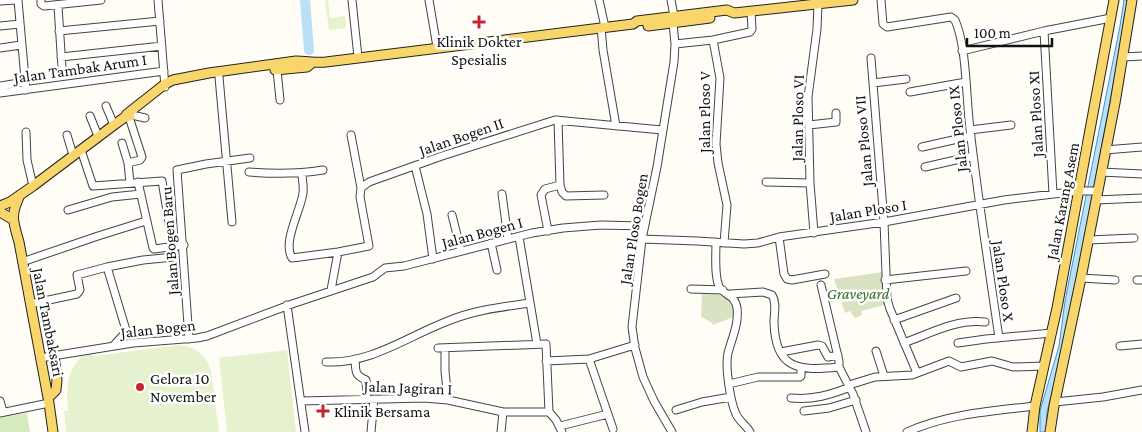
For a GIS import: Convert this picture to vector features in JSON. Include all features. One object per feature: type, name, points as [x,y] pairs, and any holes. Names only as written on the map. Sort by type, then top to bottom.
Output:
[{"type":"main road","points":[[0,206],[33,186],[98,136],[129,116],[165,86],[180,78],[296,61],[312,63],[358,58],[603,27],[633,24],[637,27],[674,20],[728,16],[734,13],[853,0]]},
{"type":"main road","name":"Jalan Karang Asem","points":[[1032,432],[1035,406],[1058,308],[1081,191],[1114,0]]},
{"type":"main road","name":"Jalan Karang Asem","points":[[1050,432],[1082,278],[1132,0]]},
{"type":"main road","points":[[165,86],[219,77],[307,67],[312,63]]},
{"type":"main road","points":[[0,212],[12,219],[20,195]]},
{"type":"main road","name":"Jalan Tambaksari","points":[[12,219],[49,400],[53,432]]},
{"type":"main road","points":[[1058,308],[1074,310]]},
{"type":"main road","points":[[49,400],[56,390],[57,380],[54,355]]},
{"type":"street","points":[[0,1],[18,0],[26,86],[0,86]]},
{"type":"street","points":[[41,0],[43,6],[58,6],[101,0]]},
{"type":"street","points":[[158,0],[165,86]]},
{"type":"street","points":[[352,0],[358,58]]},
{"type":"street","points":[[429,0],[436,47]]},
{"type":"street","points":[[599,0],[603,27],[603,50],[616,126]]},
{"type":"street","name":"Jalan Ploso Bogen","points":[[671,0],[675,44],[673,70],[657,168],[644,226],[632,327],[646,384],[672,432]]},
{"type":"street","name":"Jalan Ploso IX","points":[[881,0],[884,24],[887,27],[954,18],[959,29],[962,51],[979,205]]},
{"type":"street","name":"Jalan Ploso VI","points":[[814,233],[808,125],[809,90],[817,29],[818,4]]},
{"type":"street","points":[[58,6],[62,68]]},
{"type":"street","points":[[675,44],[713,40],[751,31],[751,11]]},
{"type":"street","points":[[962,51],[1044,31],[1111,18]]},
{"type":"street","points":[[59,30],[160,21]]},
{"type":"street","points":[[0,26],[20,24]]},
{"type":"street","name":"Jalan Ploso XI","points":[[1044,31],[1053,194]]},
{"type":"street","name":"Jalan Ploso V","points":[[713,40],[720,78],[716,144],[727,205],[724,243]]},
{"type":"street","points":[[0,48],[21,45]]},
{"type":"street","points":[[61,57],[162,46]]},
{"type":"street","points":[[1123,57],[1142,56]]},
{"type":"street","name":"Jalan Ploso VII","points":[[871,58],[884,222],[888,305],[917,373]]},
{"type":"street","points":[[277,70],[280,100]]},
{"type":"street","name":"Jalan Tambak Arum I","points":[[0,93],[26,86],[164,71]]},
{"type":"street","points":[[219,77],[224,112],[226,163],[232,222]]},
{"type":"street","points":[[872,83],[906,79]]},
{"type":"street","points":[[910,92],[966,82]]},
{"type":"street","points":[[106,106],[114,125]]},
{"type":"street","points":[[808,125],[836,122],[836,113]]},
{"type":"street","points":[[90,116],[98,136]]},
{"type":"street","points":[[128,163],[140,160],[142,157],[129,116],[145,118]]},
{"type":"street","points":[[558,120],[560,184],[562,191],[566,196],[604,195]]},
{"type":"street","name":"Jalan Bogen II","points":[[361,188],[369,182],[442,156],[558,120],[662,130]]},
{"type":"street","points":[[922,147],[970,133],[1011,125]]},
{"type":"street","points":[[26,132],[27,160],[33,186]]},
{"type":"street","points":[[67,135],[92,185],[162,180],[173,246]]},
{"type":"street","points":[[302,173],[303,195],[296,212],[289,246],[291,258],[368,246],[360,197],[361,188],[351,135]]},
{"type":"street","points":[[122,143],[128,163],[130,183]]},
{"type":"street","points":[[1105,150],[1142,147]]},
{"type":"street","points":[[925,166],[973,156]]},
{"type":"street","points":[[226,163],[250,158]]},
{"type":"street","name":"Jalan Bogen Baru","points":[[189,339],[184,245],[177,170],[206,164],[226,163]]},
{"type":"street","points":[[415,166],[427,214],[433,259]]},
{"type":"street","points":[[249,172],[262,174],[302,173],[323,170]]},
{"type":"street","points":[[1101,172],[1142,174]]},
{"type":"street","points":[[138,182],[153,248],[184,245]]},
{"type":"street","points":[[766,182],[810,183]]},
{"type":"street","points":[[548,231],[542,202],[542,192],[545,189],[560,184]]},
{"type":"street","name":"Jalan Ploso I","points":[[642,240],[758,243],[779,237],[884,222],[1004,200],[1053,194],[1081,191],[1142,198]]},
{"type":"street","points":[[68,210],[112,197],[141,194]]},
{"type":"street","points":[[502,194],[508,239]]},
{"type":"street","name":"Jalan Ploso X","points":[[979,205],[999,338],[1052,333]]},
{"type":"street","points":[[452,215],[461,251]]},
{"type":"street","points":[[22,262],[146,221]]},
{"type":"street","name":"Jalan Bogen I","points":[[331,290],[373,277],[385,268],[404,266],[508,239],[584,226],[644,226]]},
{"type":"street","points":[[519,237],[537,344]]},
{"type":"street","points":[[779,237],[784,274],[787,279],[792,280],[825,274]]},
{"type":"street","points":[[1089,240],[1134,238]]},
{"type":"street","points":[[716,242],[719,286],[730,294],[736,303],[737,319],[726,360],[731,397],[736,415],[750,432]]},
{"type":"street","points":[[491,243],[497,270]]},
{"type":"street","points":[[331,290],[338,252]]},
{"type":"street","points":[[30,304],[78,294],[80,289],[77,275],[143,260],[174,257]]},
{"type":"street","points":[[107,267],[126,330],[126,333],[113,346]]},
{"type":"street","points":[[886,280],[966,271]]},
{"type":"street","points":[[1082,278],[1115,280]]},
{"type":"street","points":[[821,285],[840,367],[856,400],[866,432]]},
{"type":"street","points":[[691,289],[723,290]]},
{"type":"street","name":"Jalan Bogen","points":[[40,358],[113,346],[189,339],[214,334],[331,290]]},
{"type":"street","points":[[730,294],[763,292],[772,295],[775,301],[776,334],[781,352],[787,362],[801,368],[840,367]]},
{"type":"street","points":[[894,320],[956,298]]},
{"type":"street","points":[[326,362],[355,359],[386,350],[462,315],[530,303]]},
{"type":"street","points":[[287,305],[305,432]]},
{"type":"street","points":[[904,343],[955,323],[985,322]]},
{"type":"street","points":[[958,344],[999,338]]},
{"type":"street","points":[[448,400],[442,348],[546,344],[549,412],[561,429],[608,414]]},
{"type":"street","points":[[1120,346],[1142,344]]},
{"type":"street","points":[[546,361],[589,359],[635,345]]},
{"type":"street","points":[[781,352],[822,346],[828,357],[838,355]]},
{"type":"street","points":[[876,351],[884,376]]},
{"type":"street","points":[[355,359],[358,376],[360,379],[366,380],[370,399],[371,432]]},
{"type":"street","points":[[589,359],[613,429]]},
{"type":"street","points":[[791,398],[820,397],[870,378],[917,373],[949,361],[961,367],[992,361],[1013,366],[1044,366]]},
{"type":"street","points":[[729,384],[758,378],[800,378],[802,376],[801,368]]},
{"type":"street","points":[[1055,402],[1103,398],[1142,390]]},
{"type":"street","points":[[676,410],[702,402],[731,397]]},
{"type":"street","name":"Jalan Jagiran I","points":[[300,401],[424,398],[448,400],[504,412],[549,412]]},
{"type":"street","points":[[0,401],[1,413],[49,400]]},
{"type":"street","points":[[804,411],[826,408],[856,400]]},
{"type":"street","points":[[907,432],[936,420],[1035,406]]},
{"type":"street","points":[[501,432],[504,412]]},
{"type":"green space","points":[[325,0],[328,0],[330,18],[345,16],[346,28],[329,30]]},
{"type":"green space","name":"Graveyard","points":[[883,272],[885,305],[861,311],[862,315],[855,318],[850,311],[845,313],[834,279]]},
{"type":"green space","points":[[702,294],[725,296],[731,303],[736,316],[713,325],[701,317]]},
{"type":"green space","name":"Gelora 10 November","points":[[180,345],[196,350],[209,365],[219,432],[66,432],[64,411],[68,411],[67,393],[69,378],[75,364],[87,350],[94,356]]},
{"type":"green space","points":[[287,350],[296,432],[227,432],[219,358]]},
{"type":"green space","points":[[27,413],[30,432],[0,432],[0,418]]},
{"type":"water","points":[[1124,0],[1129,0],[1090,216],[1062,353],[1047,412],[1046,432],[1040,432],[1040,411],[1059,346],[1065,301]]},
{"type":"waterway","points":[[305,0],[309,50]]},
{"type":"place","name":"Klinik Dokter Spesialis","points":[[479,22]]},
{"type":"place","name":"Gelora 10 November","points":[[140,387]]},
{"type":"place","name":"Klinik Bersama","points":[[323,411]]}]
